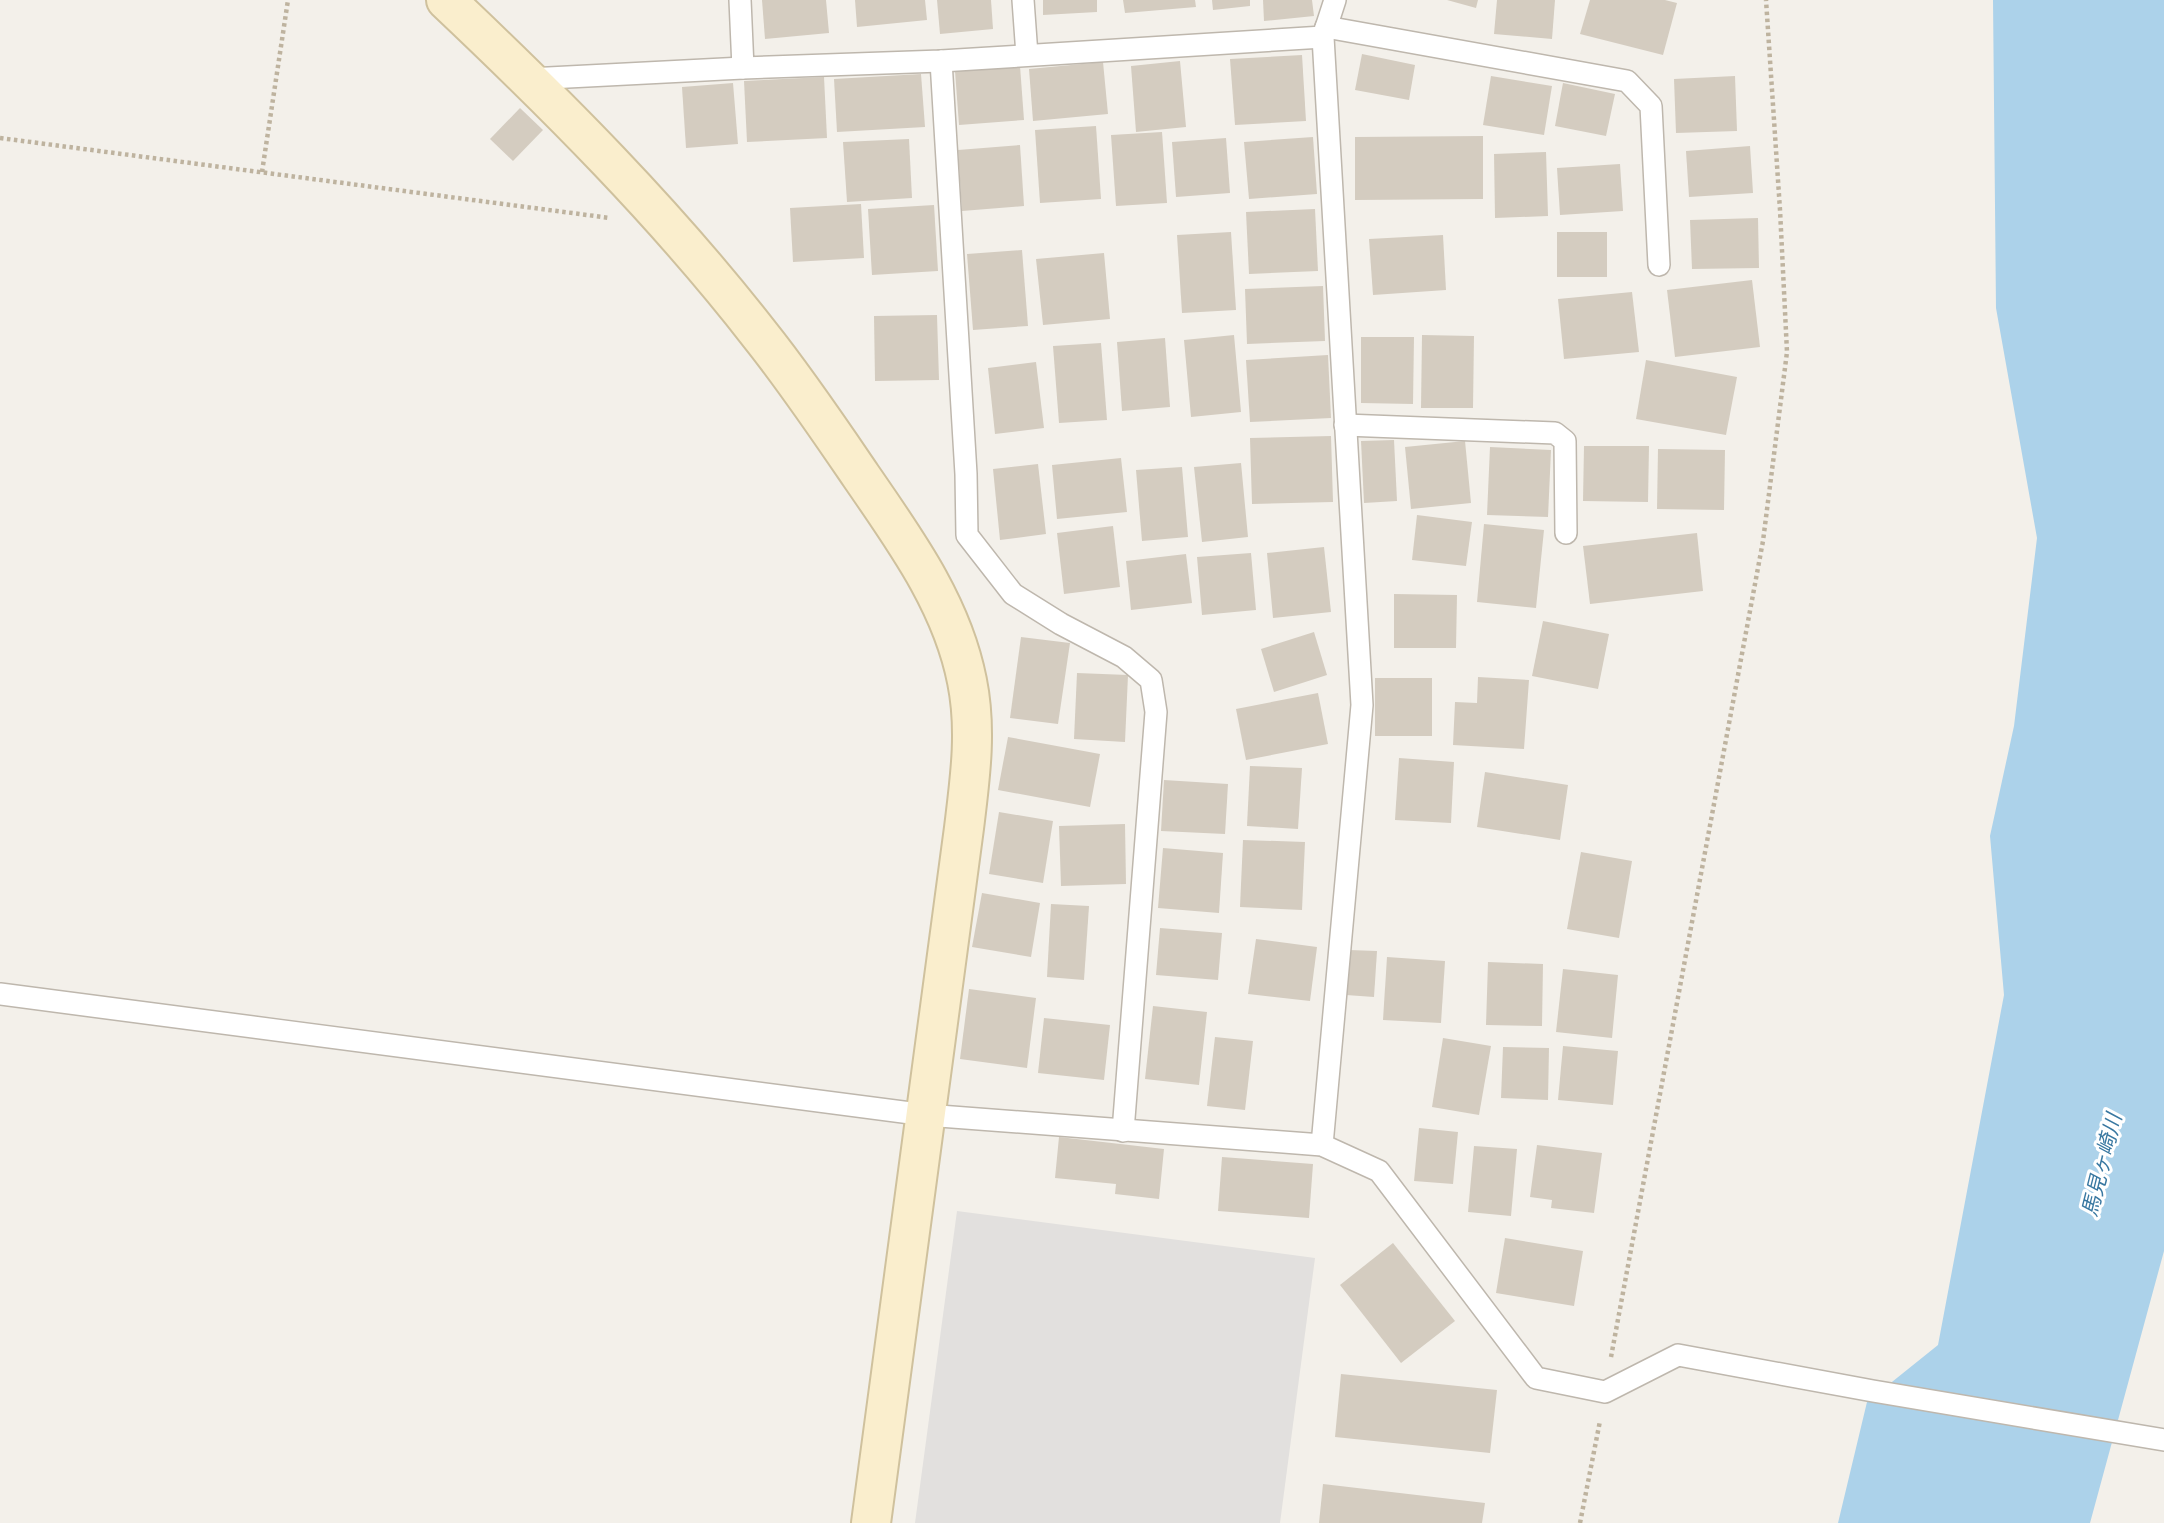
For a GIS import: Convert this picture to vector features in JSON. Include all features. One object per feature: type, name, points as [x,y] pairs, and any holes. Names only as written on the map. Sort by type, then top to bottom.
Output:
[{"type":"street","points":[[446,0],[529,79],[669,226],[760,335],[912,551],[948,617],[967,681],[973,750],[871,1523]]},
{"type":"lane","points":[[740,0],[743,68]]},
{"type":"lane","points":[[1023,0],[1027,55]]},
{"type":"lane","points":[[1322,1144],[1362,705],[1324,32],[1335,0]]},
{"type":"lane","points":[[529,79],[941,61],[1324,32],[1627,80],[1651,106],[1659,265]]},
{"type":"lane","points":[[941,61],[966,474],[967,535],[1013,594],[1061,624],[1124,657],[1151,680],[1156,712],[1123,1131]]},
{"type":"lane","points":[[1345,425],[1555,433],[1565,441],[1566,533]]},
{"type":"lane","points":[[0,994],[926,1115],[1322,1144],[1379,1171],[1536,1378],[1605,1392],[1678,1355],[2164,1440]]},
{"type":"path","points":[[262,172],[288,0]]},
{"type":"path","points":[[1580,1523],[1763,541],[1787,352],[1766,0]]},
{"type":"path","points":[[0,138],[669,226]]},
{"type":"shaded area","points":[[957,1211],[1315,1258],[1280,1523],[915,1523]]},
{"type":"water","name":"馬見ヶ崎川","points":[[1993,0],[2164,0],[2164,1251],[2090,1523],[1838,1523],[1867,1402],[1938,1345],[2004,995],[1990,836],[2014,726],[2037,538],[1996,308]]},
{"type":"building","points":[[762,0],[826,0],[829,33],[765,39]]},
{"type":"building","points":[[855,0],[925,0],[927,20],[857,27]]},
{"type":"building","points":[[937,0],[991,0],[993,29],[940,34]]},
{"type":"building","points":[[1043,0],[1097,0],[1097,12],[1043,15]]},
{"type":"building","points":[[1123,0],[1195,0],[1196,7],[1125,13]]},
{"type":"building","points":[[1212,0],[1250,0],[1250,6],[1213,10]]},
{"type":"building","points":[[1263,0],[1312,0],[1314,16],[1264,21]]},
{"type":"building","points":[[1447,0],[1478,0],[1476,8]]},
{"type":"building","points":[[1497,0],[1555,0],[1552,39],[1494,34]]},
{"type":"building","points":[[1590,0],[1665,0],[1677,3],[1663,55],[1580,34]]},
{"type":"building","points":[[1362,54],[1415,65],[1409,100],[1355,90]]},
{"type":"building","points":[[1302,55],[1306,121],[1235,125],[1230,59]]},
{"type":"building","points":[[1180,61],[1186,127],[1136,132],[1131,66]]},
{"type":"building","points":[[1103,62],[1108,114],[1033,121],[1029,69]]},
{"type":"building","points":[[1020,66],[1024,120],[959,125],[955,71]]},
{"type":"building","points":[[921,74],[925,127],[837,132],[834,79]]},
{"type":"building","points":[[1491,76],[1552,86],[1544,135],[1483,125]]},
{"type":"building","points":[[1735,76],[1737,131],[1676,133],[1674,79]]},
{"type":"building","points":[[824,77],[827,138],[747,142],[744,81]]},
{"type":"building","points":[[733,83],[738,144],[686,148],[682,87]]},
{"type":"building","points":[[1563,83],[1615,94],[1606,136],[1555,126]]},
{"type":"building","points":[[520,108],[543,130],[513,161],[490,139]]},
{"type":"building","points":[[1096,126],[1101,199],[1040,203],[1035,130]]},
{"type":"building","points":[[1162,132],[1167,203],[1116,206],[1111,135]]},
{"type":"building","points":[[1483,136],[1483,199],[1355,200],[1355,137]]},
{"type":"building","points":[[1313,137],[1317,194],[1249,199],[1244,142]]},
{"type":"building","points":[[1226,138],[1230,193],[1176,197],[1172,142]]},
{"type":"building","points":[[909,139],[912,198],[847,202],[843,142]]},
{"type":"building","points":[[1020,145],[1024,206],[962,211],[958,150]]},
{"type":"building","points":[[1750,146],[1753,193],[1689,197],[1686,151]]},
{"type":"building","points":[[1546,152],[1548,216],[1495,218],[1494,154]]},
{"type":"building","points":[[1620,164],[1623,211],[1560,215],[1557,168]]},
{"type":"building","points":[[861,204],[864,258],[793,262],[790,208]]},
{"type":"building","points":[[934,205],[938,271],[872,275],[868,209]]},
{"type":"building","points":[[1315,209],[1318,271],[1249,274],[1246,212]]},
{"type":"building","points":[[1758,218],[1759,268],[1692,269],[1690,220]]},
{"type":"building","points":[[1231,232],[1236,310],[1182,313],[1177,235]]},
{"type":"building","points":[[1557,232],[1607,232],[1607,277],[1557,277]]},
{"type":"building","points":[[1443,235],[1446,290],[1373,295],[1369,239]]},
{"type":"building","points":[[1022,250],[1028,326],[973,330],[967,254]]},
{"type":"building","points":[[1104,253],[1110,319],[1043,325],[1036,259]]},
{"type":"building","points":[[1752,280],[1760,347],[1675,357],[1667,290]]},
{"type":"building","points":[[1323,286],[1325,341],[1247,344],[1245,289]]},
{"type":"building","points":[[1632,292],[1639,352],[1564,359],[1558,299]]},
{"type":"building","points":[[937,315],[939,380],[875,381],[874,316]]},
{"type":"building","points":[[1234,335],[1241,412],[1191,417],[1184,340]]},
{"type":"building","points":[[1422,335],[1474,336],[1473,408],[1421,408]]},
{"type":"building","points":[[1361,337],[1414,337],[1413,404],[1361,403]]},
{"type":"building","points":[[1165,338],[1170,407],[1122,411],[1117,342]]},
{"type":"building","points":[[1101,343],[1107,420],[1059,423],[1053,346]]},
{"type":"building","points":[[1328,355],[1331,418],[1250,422],[1246,360]]},
{"type":"building","points":[[1646,360],[1737,377],[1726,435],[1636,419]]},
{"type":"building","points":[[1036,362],[1044,428],[995,434],[988,368]]},
{"type":"building","points":[[1331,436],[1333,502],[1252,504],[1250,438]]},
{"type":"building","points":[[1394,440],[1397,501],[1364,503],[1361,441]]},
{"type":"building","points":[[1465,441],[1471,503],[1411,509],[1405,447]]},
{"type":"building","points":[[1584,446],[1649,446],[1648,502],[1583,501]]},
{"type":"building","points":[[1490,447],[1551,450],[1548,517],[1487,515]]},
{"type":"building","points":[[1658,449],[1725,450],[1724,510],[1657,509]]},
{"type":"building","points":[[1121,458],[1127,512],[1057,519],[1052,465]]},
{"type":"building","points":[[1241,463],[1248,537],[1202,542],[1194,467]]},
{"type":"building","points":[[1038,464],[1046,534],[1000,540],[993,469]]},
{"type":"building","points":[[1182,467],[1188,537],[1142,541],[1136,470]]},
{"type":"building","points":[[1417,515],[1472,522],[1466,566],[1412,560]]},
{"type":"building","points":[[1484,524],[1544,530],[1536,608],[1477,602]]},
{"type":"building","points":[[1113,526],[1120,587],[1064,594],[1057,533]]},
{"type":"building","points":[[1697,533],[1703,591],[1590,604],[1583,546]]},
{"type":"building","points":[[1324,547],[1331,612],[1273,618],[1267,553]]},
{"type":"building","points":[[1251,553],[1256,610],[1202,615],[1197,557]]},
{"type":"building","points":[[1186,554],[1192,603],[1131,610],[1126,561]]},
{"type":"building","points":[[1394,594],[1457,595],[1456,648],[1394,648]]},
{"type":"building","points":[[1543,621],[1609,634],[1598,689],[1532,676]]},
{"type":"building","points":[[1314,632],[1327,675],[1274,692],[1261,649]]},
{"type":"building","points":[[1021,637],[1070,643],[1058,724],[1010,718]]},
{"type":"building","points":[[1077,673],[1128,675],[1125,742],[1074,739]]},
{"type":"building","points":[[1478,677],[1529,680],[1524,749],[1453,745],[1455,702],[1477,703]]},
{"type":"building","points":[[1375,678],[1432,678],[1432,736],[1375,736]]},
{"type":"building","points":[[1318,693],[1328,744],[1246,760],[1236,709]]},
{"type":"building","points":[[1008,737],[1100,754],[1090,807],[998,790]]},
{"type":"building","points":[[1399,758],[1454,762],[1451,823],[1395,820]]},
{"type":"building","points":[[1250,766],[1302,768],[1298,829],[1247,826]]},
{"type":"building","points":[[1485,772],[1568,785],[1560,840],[1477,827]]},
{"type":"building","points":[[1164,780],[1228,784],[1225,834],[1161,831]]},
{"type":"building","points":[[999,812],[1053,821],[1043,883],[989,874]]},
{"type":"building","points":[[1125,824],[1126,884],[1061,886],[1059,826]]},
{"type":"building","points":[[1243,840],[1305,842],[1302,910],[1240,907]]},
{"type":"building","points":[[1163,848],[1223,853],[1219,913],[1158,908]]},
{"type":"building","points":[[1581,852],[1632,861],[1619,938],[1567,929]]},
{"type":"building","points":[[982,893],[1040,903],[1031,957],[972,947]]},
{"type":"building","points":[[1051,904],[1089,906],[1084,980],[1047,977]]},
{"type":"building","points":[[1160,928],[1222,933],[1218,980],[1156,975]]},
{"type":"building","points":[[1256,939],[1317,947],[1310,1001],[1248,994]]},
{"type":"building","points":[[1349,950],[1377,951],[1374,997],[1346,995]]},
{"type":"building","points":[[1387,957],[1445,961],[1441,1023],[1383,1020]]},
{"type":"building","points":[[1488,962],[1543,964],[1542,1026],[1486,1025]]},
{"type":"building","points":[[1563,969],[1618,975],[1612,1038],[1556,1032]]},
{"type":"building","points":[[969,989],[1036,998],[1027,1068],[960,1059]]},
{"type":"building","points":[[1153,1006],[1207,1012],[1199,1085],[1145,1079]]},
{"type":"building","points":[[1044,1018],[1110,1025],[1104,1080],[1038,1073]]},
{"type":"building","points":[[1215,1037],[1253,1041],[1245,1110],[1207,1106]]},
{"type":"building","points":[[1443,1038],[1491,1046],[1479,1115],[1432,1107]]},
{"type":"building","points":[[1563,1046],[1618,1051],[1613,1105],[1558,1100]]},
{"type":"building","points":[[1503,1047],[1549,1048],[1548,1100],[1501,1098]]},
{"type":"building","points":[[1419,1128],[1458,1132],[1453,1184],[1414,1181]]},
{"type":"building","points":[[1059,1137],[1164,1149],[1159,1199],[1115,1194],[1116,1184],[1055,1178]]},
{"type":"building","points":[[1537,1145],[1602,1153],[1594,1213],[1551,1208],[1552,1200],[1530,1197]]},
{"type":"building","points":[[1474,1146],[1517,1149],[1511,1216],[1468,1212]]},
{"type":"building","points":[[1222,1157],[1313,1164],[1309,1218],[1218,1211]]},
{"type":"building","points":[[1505,1238],[1583,1251],[1574,1306],[1496,1293]]},
{"type":"building","points":[[1393,1243],[1455,1321],[1401,1363],[1340,1285]]},
{"type":"building","points":[[1341,1374],[1497,1390],[1490,1453],[1335,1437]]},
{"type":"building","points":[[1323,1484],[1485,1503],[1482,1523],[1319,1523]]}]
